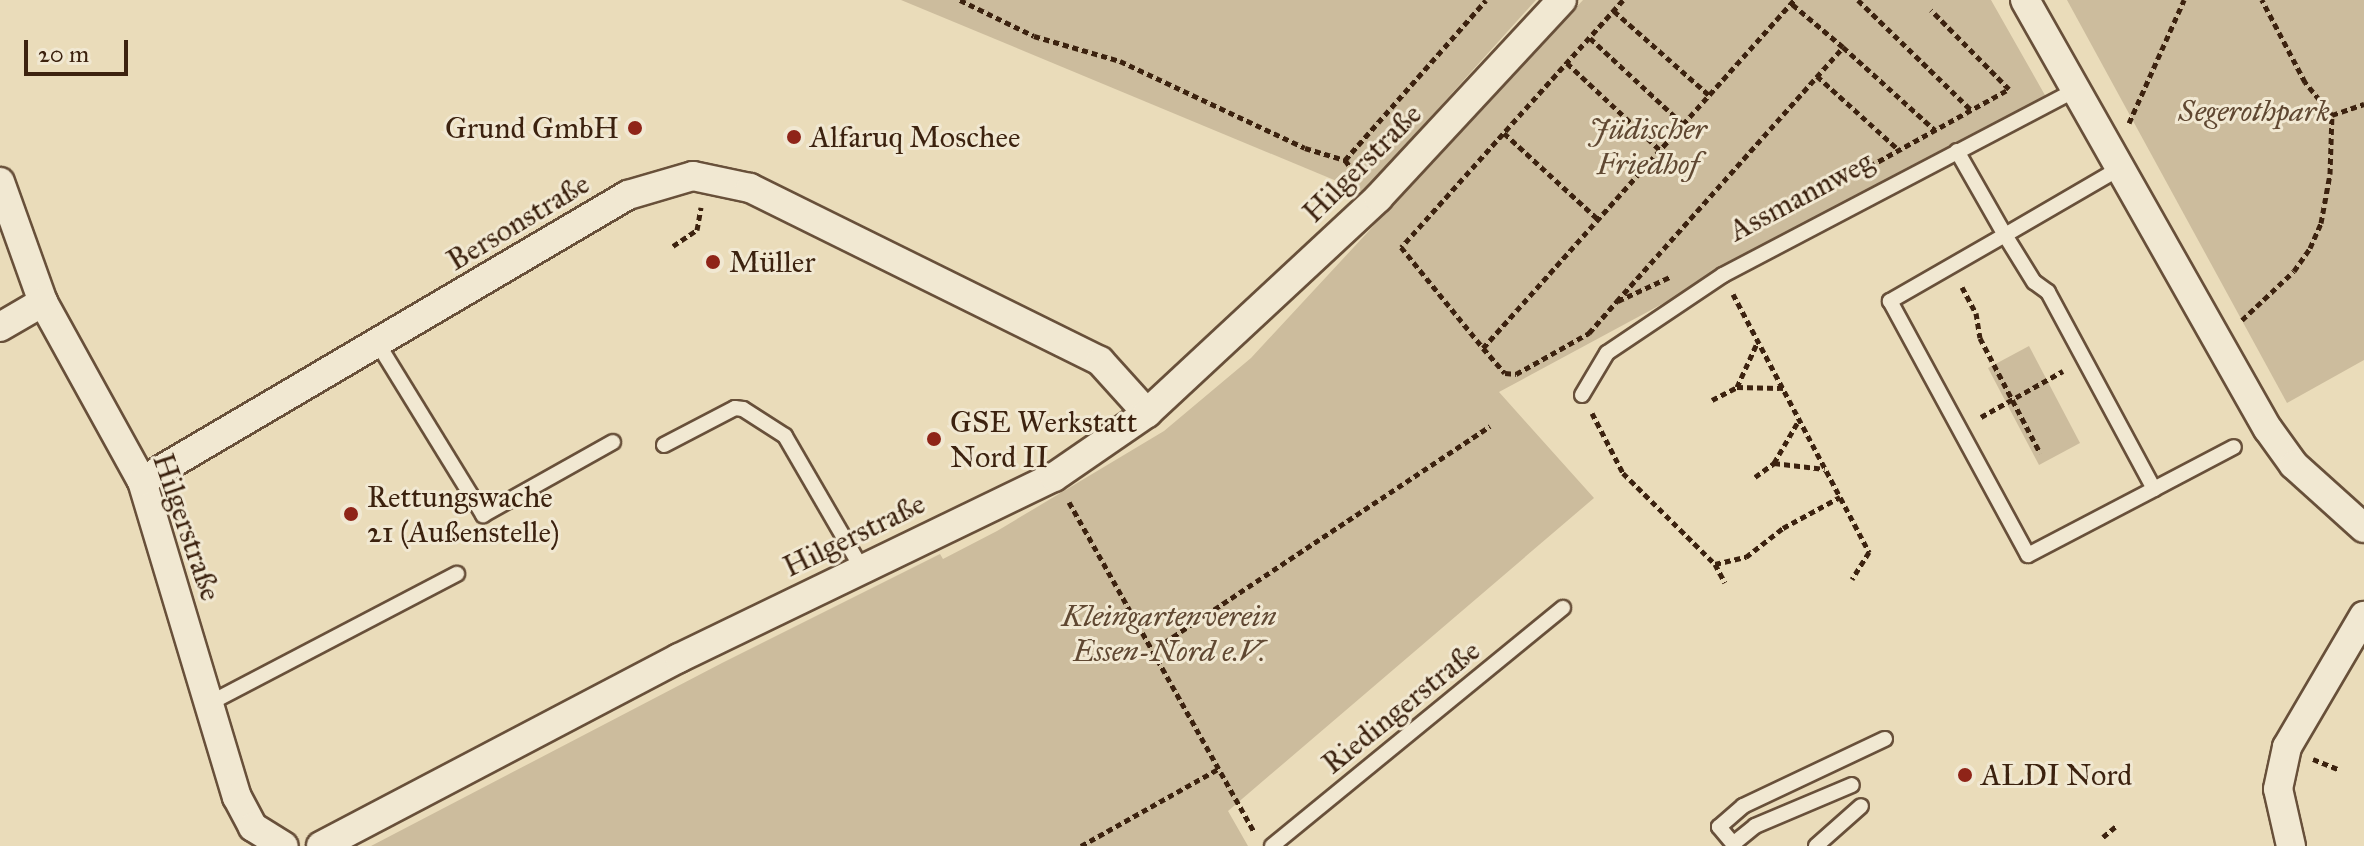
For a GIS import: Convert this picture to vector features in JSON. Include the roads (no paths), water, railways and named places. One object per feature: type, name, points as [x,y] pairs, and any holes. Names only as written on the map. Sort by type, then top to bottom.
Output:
[{"type":"street","name":"Hilgerstraße","points":[[321,846],[679,658],[1054,477],[1147,413],[1378,198],[1562,0]]},
{"type":"street","points":[[2025,0],[2221,346],[2294,465],[2364,528]]},
{"type":"street","name":"Bersonstraße","points":[[142,481],[628,195],[662,182],[707,177],[750,188],[1100,361],[1147,413]]},
{"type":"street","name":"Hilgerstraße","points":[[0,182],[43,302],[142,481],[208,704],[245,813],[253,827],[284,846]]},
{"type":"street","points":[[0,327],[43,302]]},
{"type":"street","points":[[2291,846],[2278,789],[2287,747],[2364,616]]},
{"type":"lane","name":"Assmannweg","points":[[1582,395],[1607,353],[1723,275],[2078,89]]},
{"type":"lane","points":[[1957,151],[2034,282],[2048,292],[2154,489]]},
{"type":"lane","points":[[2115,160],[1952,269],[1890,301],[2028,555],[2234,447]]},
{"type":"lane","points":[[378,344],[483,515],[613,442]]},
{"type":"lane","points":[[664,445],[735,408],[785,436],[862,569]]},
{"type":"lane","points":[[208,704],[457,574]]},
{"type":"lane","name":"Riedingerstraße","points":[[1272,846],[1563,608]]},
{"type":"lane","points":[[1852,785],[1755,826],[1734,845],[1719,827],[1743,806],[1885,739]]},
{"type":"lane","points":[[1816,846],[1861,806]]},
{"type":"place","name":"Grund GmbH","points":[[635,128]]},
{"type":"place","name":"Alfaruq Moschee","points":[[794,137]]},
{"type":"place","name":"Müller","points":[[713,262]]},
{"type":"place","name":"GSE Werkstatt Nord II","points":[[934,439]]},
{"type":"place","name":"Rettungswache 21 (Außenstelle)","points":[[351,514]]},
{"type":"place","name":"ALDI Nord","points":[[1965,775]]},
{"type":"park label","name":"Segerothpark","points":[[2254,111]]},
{"type":"park label","name":"Jüdischer Friedhof","points":[[1648,146]]},
{"type":"park label","name":"Kleingartenverein Essen-Nord e.V.","points":[[1169,633]]}]
